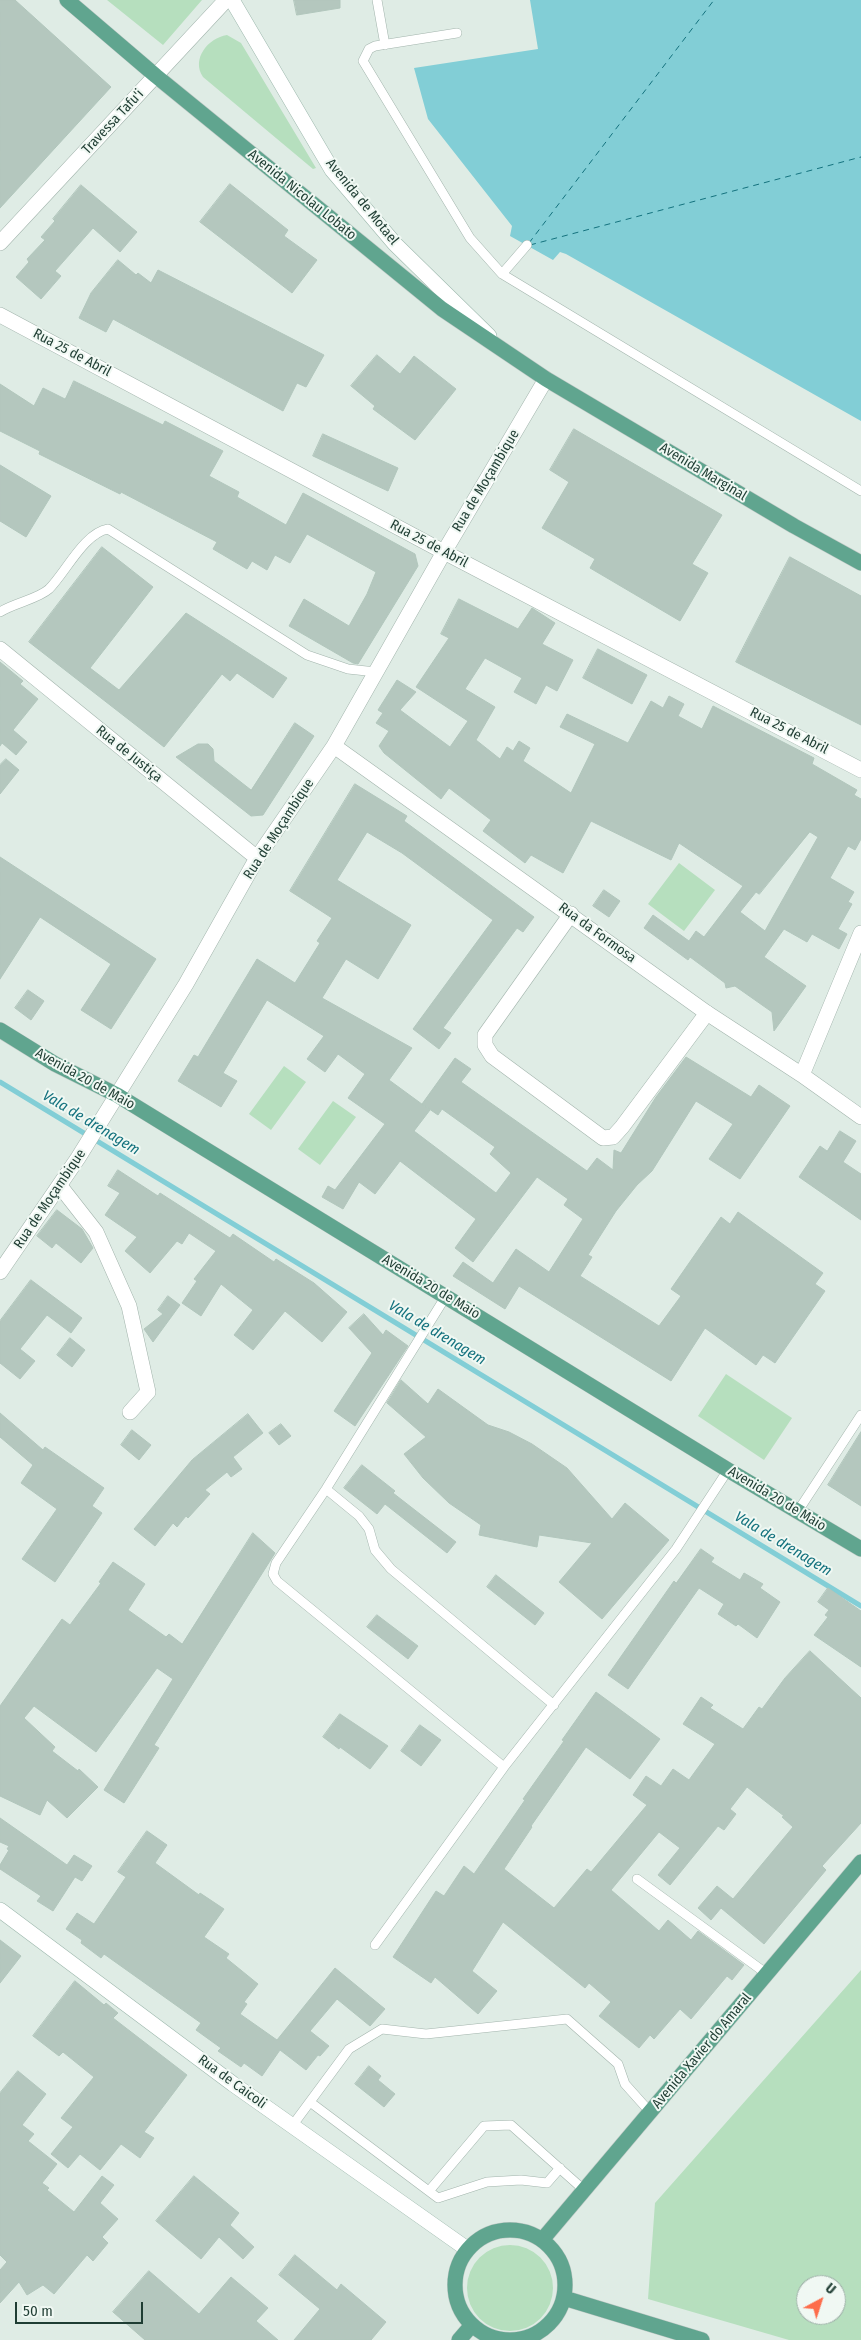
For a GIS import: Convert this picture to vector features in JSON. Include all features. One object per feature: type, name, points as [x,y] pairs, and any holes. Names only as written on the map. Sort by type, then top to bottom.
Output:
[{"type":"main road","name":"Avenida Nicolau Lobato","points":[[67,0],[156,76],[442,309],[546,379]]},
{"type":"main road","name":"Avenida Marginal","points":[[546,379],[861,564]]},
{"type":"main road","name":"Avenida 20 de Maio","points":[[0,1030],[55,1064],[116,1095],[728,1470],[861,1549]]},
{"type":"main road","name":"Avenida Xavier do Amaral","points":[[542,2240],[861,1862]]},
{"type":"main road","points":[[511,2229],[527,2232],[542,2240],[554,2251],[562,2266],[566,2282],[564,2298],[558,2314],[547,2326],[526,2338],[501,2340],[485,2334],[472,2325],[462,2312],[455,2288],[459,2263],[467,2249],[480,2238],[495,2232],[511,2229]]},
{"type":"main road","points":[[564,2298],[702,2340]]},
{"type":"main road","points":[[459,2340],[472,2325]]},
{"type":"street","name":"Travessa Tafu'i","points":[[0,243],[226,0]]},
{"type":"street","name":"Avenida de Motael","points":[[232,0],[332,170],[395,244],[507,354]]},
{"type":"street","name":"Rua 25 de Abril","points":[[0,315],[444,552],[861,770]]},
{"type":"street","name":"Rua de Moçambique","points":[[0,1272],[78,1158],[186,984],[257,858],[334,746],[444,552],[546,379]]},
{"type":"street","name":"Rua de Justiça","points":[[0,649],[257,858]]},
{"type":"street","name":"Rua da Formosa","points":[[334,746],[707,1012],[861,1117]]},
{"type":"street","points":[[570,914],[485,1035],[485,1046],[492,1056],[603,1138],[613,1137],[622,1127],[707,1012]]},
{"type":"street","points":[[802,1075],[861,933]]},
{"type":"street","points":[[60,1186],[96,1232],[129,1306],[148,1392],[130,1412]]},
{"type":"street","name":"Rua de Caicoli","points":[[0,1910],[292,2126],[467,2249]]},
{"type":"lane","points":[[378,0],[385,45]]},
{"type":"lane","points":[[457,34],[369,49],[363,60],[470,238],[502,274],[861,491]]},
{"type":"lane","points":[[502,274],[527,245]]},
{"type":"lane","points":[[0,612],[13,604],[35,597],[48,590],[94,533],[108,529],[307,655],[348,669],[376,672]]},
{"type":"lane","points":[[446,1296],[326,1489],[276,1562],[273,1574],[277,1581],[504,1767]]},
{"type":"lane","points":[[798,1511],[861,1414]]},
{"type":"lane","points":[[375,1945],[504,1767],[676,1549],[728,1470]]},
{"type":"lane","points":[[326,1489],[359,1516],[369,1529],[376,1550],[391,1569],[554,1705]]},
{"type":"lane","points":[[637,1879],[767,1974]]},
{"type":"lane","points":[[292,2126],[349,2049],[382,2029],[426,2034],[567,2019],[618,2064],[625,2084],[650,2112]]},
{"type":"lane","points":[[310,2102],[438,2198],[487,2182],[521,2180],[547,2183],[560,2168]]},
{"type":"lane","points":[[429,2191],[484,2126],[511,2125],[584,2190]]},
{"type":"green space","points":[[107,0],[202,0],[163,45]]},
{"type":"green space","points":[[227,35],[241,43],[316,168],[313,169],[203,77],[199,63],[203,50],[214,40]]},
{"type":"green space","points":[[679,863],[715,890],[684,931],[648,904]]},
{"type":"green space","points":[[284,1066],[306,1082],[271,1130],[249,1114]]},
{"type":"green space","points":[[333,1101],[356,1117],[320,1165],[298,1149]]},
{"type":"green space","points":[[726,1374],[792,1418],[764,1460],[698,1416]]},
{"type":"green space","points":[[861,1970],[861,2340],[789,2340],[648,2299],[655,2203]]},
{"type":"green space","points":[[502,2245],[518,2245],[527,2248],[541,2257],[550,2271],[553,2288],[550,2305],[541,2319],[527,2328],[518,2331],[502,2331],[486,2324],[474,2312],[467,2296],[467,2280],[474,2264],[486,2252]]},
{"type":"water","points":[[530,0],[861,0],[861,421],[566,254],[560,252],[553,260],[510,236],[512,226],[428,119],[414,68],[538,49]]},
{"type":"building","points":[[0,0],[15,0],[111,87],[0,208]]},
{"type":"building","points":[[294,0],[340,0],[340,8],[297,15]]},
{"type":"building","points":[[230,184],[288,230],[284,236],[317,260],[292,293],[200,222]]},
{"type":"building","points":[[81,185],[137,232],[120,252],[93,228],[55,271],[61,276],[41,299],[16,277],[29,262],[27,259],[45,240],[41,237],[55,221],[53,219]]},
{"type":"building","points":[[118,260],[136,275],[138,273],[151,283],[158,270],[324,355],[306,387],[297,383],[283,411],[113,319],[106,332],[79,318],[91,293]]},
{"type":"building","points":[[377,355],[400,374],[414,356],[456,389],[415,440],[373,409],[375,406],[351,386]]},
{"type":"building","points":[[74,381],[163,425],[165,421],[223,451],[209,476],[239,492],[237,497],[286,525],[303,493],[415,554],[418,566],[358,664],[353,663],[289,626],[304,599],[349,626],[367,594],[376,572],[307,534],[290,563],[275,555],[267,570],[252,561],[247,569],[213,549],[217,542],[121,492],[120,494],[39,454],[40,451],[0,431],[0,384],[34,406],[43,388],[65,399]]},
{"type":"building","points":[[574,429],[722,515],[692,564],[708,573],[680,621],[590,568],[595,559],[542,528],[569,482],[550,470]]},
{"type":"building","points":[[323,434],[398,468],[388,491],[313,456]]},
{"type":"building","points":[[0,465],[51,496],[26,537],[0,521]]},
{"type":"building","points":[[102,547],[153,587],[90,668],[119,690],[186,613],[287,678],[273,698],[237,673],[230,681],[222,674],[164,747],[29,642]]},
{"type":"building","points":[[790,557],[861,596],[861,725],[736,662]]},
{"type":"building","points":[[459,599],[518,629],[532,608],[555,623],[542,644],[573,660],[557,691],[546,685],[536,704],[514,692],[522,678],[485,658],[465,689],[495,707],[476,740],[500,759],[507,747],[513,751],[519,741],[530,748],[523,761],[571,793],[595,744],[560,727],[567,714],[628,743],[651,701],[663,708],[669,696],[684,704],[678,716],[702,729],[713,706],[814,758],[812,764],[857,790],[854,795],[861,799],[861,839],[855,850],[848,846],[830,878],[854,892],[848,902],[852,904],[838,929],[847,934],[839,949],[812,934],[807,942],[784,929],[764,957],[806,986],[774,1031],[772,1012],[735,986],[726,988],[725,983],[690,957],[688,960],[644,928],[653,915],[689,941],[696,931],[704,937],[743,886],[679,843],[671,860],[591,821],[563,873],[531,855],[525,863],[483,831],[491,820],[449,788],[441,799],[384,753],[379,746],[389,731],[376,723],[383,713],[378,710],[397,680],[416,692],[400,710],[450,747],[468,721],[416,687],[449,638],[441,634]],"holes":[[[810,832],[818,837],[765,931],[740,912],[756,892],[759,894]]]},
{"type":"building","points":[[598,649],[647,675],[632,704],[583,678]]},
{"type":"building","points":[[0,662],[23,681],[20,684],[38,699],[13,730],[27,742],[16,755],[2,743],[0,746]]},
{"type":"building","points":[[295,723],[314,736],[263,815],[251,816],[176,757],[198,744],[208,744],[213,749],[214,761],[251,790]]},
{"type":"building","points":[[6,759],[19,770],[0,794],[0,765]]},
{"type":"building","points":[[355,784],[407,816],[404,821],[534,917],[523,932],[517,928],[443,1028],[451,1033],[439,1049],[413,1029],[493,920],[402,853],[367,832],[337,880],[411,925],[378,979],[346,959],[322,998],[412,1048],[389,1080],[430,1110],[414,1131],[496,1193],[511,1173],[490,1154],[495,1147],[442,1109],[438,1115],[422,1104],[455,1058],[471,1069],[461,1082],[587,1171],[597,1158],[613,1170],[614,1150],[621,1153],[656,1097],[686,1057],[751,1097],[759,1085],[790,1106],[740,1179],[709,1159],[733,1124],[696,1101],[652,1171],[637,1185],[616,1211],[588,1255],[592,1257],[580,1276],[659,1326],[681,1296],[671,1289],[721,1217],[730,1224],[738,1212],[823,1273],[815,1284],[825,1291],[775,1363],[763,1355],[756,1365],[705,1328],[671,1381],[519,1286],[505,1309],[453,1276],[463,1262],[493,1283],[516,1249],[549,1272],[583,1219],[564,1205],[568,1199],[537,1177],[473,1262],[455,1248],[476,1219],[400,1161],[375,1194],[359,1182],[343,1209],[322,1197],[328,1186],[335,1190],[385,1124],[348,1098],[365,1074],[338,1054],[325,1072],[307,1059],[324,1036],[267,1000],[223,1073],[237,1081],[221,1107],[178,1081],[194,1055],[198,1057],[257,959],[295,983],[320,943],[317,941],[332,918],[290,891]]},
{"type":"building","points":[[0,857],[156,959],[111,1029],[81,1010],[111,964],[40,917],[0,979]]},
{"type":"building","points":[[604,890],[620,901],[609,917],[593,906]]},
{"type":"building","points":[[28,990],[44,1001],[31,1020],[15,1008]]},
{"type":"building","points":[[840,1131],[856,1141],[843,1162],[861,1174],[861,1220],[799,1177],[820,1146],[827,1151]]},
{"type":"building","points":[[118,1170],[158,1196],[160,1193],[230,1238],[233,1234],[274,1262],[276,1259],[314,1283],[347,1312],[322,1342],[285,1311],[253,1350],[234,1335],[253,1310],[221,1284],[201,1316],[182,1303],[197,1281],[194,1279],[216,1251],[189,1233],[182,1244],[177,1241],[150,1273],[125,1251],[137,1237],[105,1215],[120,1193],[108,1186]]},
{"type":"building","points":[[57,1210],[82,1229],[93,1248],[81,1263],[56,1243],[52,1248],[37,1236]]},
{"type":"building","points":[[31,1280],[82,1318],[71,1333],[47,1315],[20,1349],[35,1361],[20,1379],[0,1363],[0,1321]]},
{"type":"building","points":[[168,1296],[180,1305],[153,1342],[144,1329],[163,1314],[158,1310]]},
{"type":"building","points":[[364,1314],[383,1335],[386,1330],[408,1346],[355,1426],[334,1411],[372,1353],[349,1328]]},
{"type":"building","points":[[70,1338],[85,1350],[72,1367],[57,1355]]},
{"type":"building","points":[[401,1380],[428,1404],[438,1389],[488,1425],[509,1432],[532,1444],[567,1468],[612,1519],[625,1503],[669,1540],[602,1619],[559,1582],[592,1543],[539,1535],[537,1547],[479,1535],[481,1525],[449,1503],[423,1478],[404,1454],[426,1437],[387,1403]]},
{"type":"building","points":[[0,1413],[43,1450],[45,1447],[104,1488],[92,1506],[102,1513],[55,1582],[22,1559],[57,1509],[21,1483],[33,1465],[0,1437]]},
{"type":"building","points":[[248,1414],[263,1433],[233,1457],[242,1469],[231,1477],[227,1472],[205,1490],[210,1494],[177,1527],[173,1523],[155,1546],[134,1529],[192,1460]]},
{"type":"building","points":[[281,1424],[291,1436],[279,1445],[269,1433]]},
{"type":"building","points":[[132,1430],[151,1445],[139,1460],[121,1445]]},
{"type":"building","points":[[861,1432],[861,1506],[828,1485]]},
{"type":"building","points":[[362,1465],[395,1491],[393,1493],[456,1542],[447,1553],[385,1504],[377,1514],[344,1488]]},
{"type":"building","points":[[253,1533],[275,1553],[154,1745],[159,1748],[124,1803],[104,1790],[173,1679],[157,1668],[96,1752],[34,1706],[24,1718],[55,1747],[52,1751],[78,1771],[79,1769],[98,1787],[67,1818],[47,1800],[40,1815],[0,1796],[0,1706],[62,1619],[70,1625],[101,1583],[99,1582],[113,1562],[145,1584],[128,1610],[166,1637],[169,1634],[182,1644]]},
{"type":"building","points":[[701,1549],[714,1558],[711,1562],[740,1580],[744,1573],[763,1584],[760,1588],[780,1602],[757,1638],[738,1624],[736,1626],[718,1614],[724,1604],[699,1588],[628,1689],[608,1675],[674,1581],[676,1583]]},
{"type":"building","points":[[496,1575],[544,1613],[535,1625],[487,1587]]},
{"type":"building","points":[[828,1588],[861,1611],[861,1667],[814,1635],[828,1617],[825,1615],[829,1610],[818,1602]]},
{"type":"building","points":[[377,1615],[418,1646],[408,1659],[367,1627]]},
{"type":"building","points":[[810,1651],[861,1698],[861,1823],[822,1866],[826,1870],[764,1944],[721,1908],[711,1920],[698,1908],[717,1886],[733,1899],[793,1827],[782,1817],[784,1816],[747,1787],[730,1809],[736,1814],[724,1830],[718,1826],[670,1885],[658,1875],[680,1848],[659,1832],[611,1890],[659,1931],[668,1920],[691,1940],[698,1931],[744,1965],[732,1980],[727,1976],[691,2019],[680,2009],[654,2039],[650,2035],[639,2048],[599,2016],[611,2002],[589,1983],[585,1988],[503,1922],[472,1971],[497,1991],[478,2014],[435,1977],[431,1983],[393,1957],[436,1891],[444,1896],[464,1866],[474,1874],[564,1741],[562,1740],[596,1692],[660,1739],[630,1779],[586,1747],[531,1826],[504,1869],[554,1908],[587,1869],[591,1872],[647,1805],[633,1795],[646,1776],[661,1786],[673,1769],[689,1780],[715,1744],[683,1724],[701,1697],[713,1705],[710,1708],[743,1729],[759,1707],[762,1709],[785,1678]]},
{"type":"building","points":[[340,1714],[388,1746],[370,1769],[323,1737]]},
{"type":"building","points":[[420,1725],[441,1740],[421,1766],[401,1751]]},
{"type":"building","points":[[0,1818],[67,1865],[74,1855],[92,1866],[82,1881],[75,1877],[53,1911],[37,1901],[41,1896],[0,1869],[9,1846],[0,1842]]},
{"type":"building","points":[[147,1831],[167,1845],[155,1863],[199,1895],[200,1893],[224,1909],[204,1937],[229,1954],[226,1958],[258,1984],[244,2002],[247,2004],[240,2014],[277,2040],[335,1968],[385,2009],[370,2026],[337,1999],[310,2031],[329,2046],[320,2056],[318,2055],[306,2070],[280,2050],[262,2076],[244,2063],[241,2067],[218,2051],[221,2048],[196,2030],[201,2023],[104,1954],[101,1958],[81,1943],[82,1940],[66,1929],[77,1913],[94,1924],[126,1877],[118,1872]]},
{"type":"building","points":[[0,1940],[21,1956],[0,1983]]},
{"type":"building","points":[[75,1981],[104,2005],[106,2003],[118,2013],[113,2018],[187,2075],[144,2132],[154,2138],[140,2158],[121,2144],[100,2170],[80,2154],[68,2168],[51,2154],[73,2127],[61,2118],[94,2077],[63,2052],[59,2056],[33,2036]]},
{"type":"building","points":[[369,2066],[381,2076],[378,2080],[395,2094],[384,2107],[355,2084]]},
{"type":"building","points":[[18,2071],[46,2094],[22,2125],[34,2134],[28,2141],[57,2164],[42,2183],[49,2188],[47,2190],[74,2212],[102,2176],[114,2185],[100,2203],[118,2219],[102,2237],[108,2243],[93,2261],[87,2255],[54,2294],[43,2285],[27,2295],[19,2282],[0,2303],[0,2270],[7,2262],[0,2255],[0,2093]]},
{"type":"building","points":[[194,2176],[239,2213],[230,2225],[254,2247],[243,2259],[219,2237],[201,2259],[156,2221]]},
{"type":"building","points":[[295,2255],[337,2290],[341,2284],[386,2322],[371,2340],[294,2340],[320,2309],[279,2275]]},
{"type":"building","points":[[149,2271],[199,2314],[231,2277],[268,2308],[256,2321],[278,2340],[145,2340],[113,2312]]},
{"type":"waterway","name":"Vala de drenagem","points":[[0,1082],[861,1606]]},
{"type":"ferry route","points":[[529,243],[714,0]]},
{"type":"ferry route","points":[[530,245],[861,157]]}]
